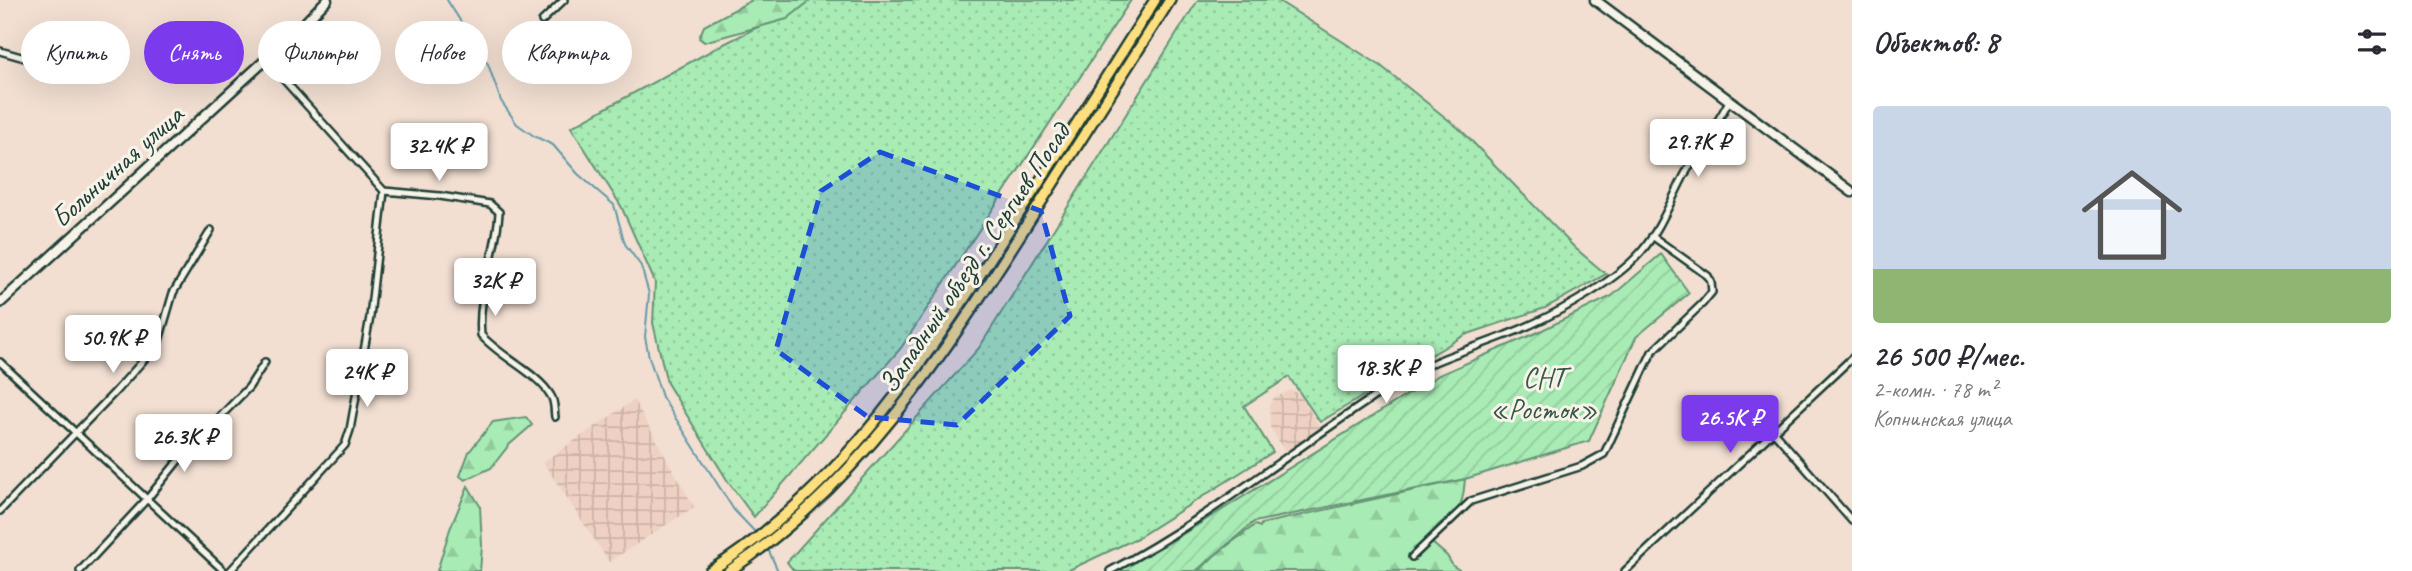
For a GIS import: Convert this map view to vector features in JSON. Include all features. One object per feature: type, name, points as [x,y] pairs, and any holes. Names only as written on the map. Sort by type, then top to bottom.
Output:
[{"type":"main road","name":"Западный объезд г. Сергиев Посад","points":[[744,555],[851,451],[927,357],[1155,0]]},
{"type":"main road","name":"Западный объезд г. Сергиев Посад","points":[[744,555],[793,523],[890,423],[934,365],[1170,0]]},
{"type":"main road","points":[[710,571],[744,555]]},
{"type":"main road","points":[[729,571],[744,555]]},
{"type":"street","name":"Больничная улица","points":[[307,21],[327,0]]},
{"type":"street","points":[[542,21],[564,0]]},
{"type":"street","points":[[1595,0],[1852,192]]},
{"type":"street","points":[[0,51],[21,57]]},
{"type":"street","name":"Больничная улица","points":[[0,303],[258,66]]},
{"type":"street","points":[[287,84],[384,191],[490,204],[499,212],[498,233],[483,301],[481,335],[543,386],[553,398],[555,418]]},
{"type":"street","points":[[1110,571],[1211,512],[1405,376],[1557,312],[1609,279],[1640,254],[1729,101]]},
{"type":"street","points":[[230,571],[345,444],[370,317],[384,191]]},
{"type":"street","points":[[0,511],[158,344],[173,293],[211,230]]},
{"type":"street","points":[[1412,557],[1471,501],[1582,466],[1604,454],[1652,352],[1712,292],[1711,282],[1701,271],[1652,236]]},
{"type":"street","points":[[1625,571],[1852,358]]},
{"type":"street","points":[[0,362],[224,571]]},
{"type":"street","points":[[80,571],[148,498],[182,456],[249,387],[265,362]]},
{"type":"street","points":[[1774,432],[1852,521]]},
{"type":"street","points":[[0,496],[7,502]]},
{"type":"highlighted area","points":[[880,152],[1041,211],[1070,316],[957,425],[868,417],[776,350],[821,191]]},
{"type":"shaded area","points":[[1292,390],[1300,395],[1321,429],[1286,453],[1270,427],[1269,405],[1274,398]]},
{"type":"shaded area","points":[[634,400],[694,507],[609,562],[543,462]]},
{"type":"green space","points":[[752,0],[811,0],[787,19],[704,42],[699,38],[704,26]]},
{"type":"green space","points":[[812,0],[1131,0],[901,348],[754,517],[729,483],[667,383],[653,323],[655,282],[621,206],[571,127],[718,47]]},
{"type":"green space","points":[[1198,0],[1277,0],[1381,66],[1461,130],[1575,248],[1606,274],[1545,308],[1465,335],[1320,422],[1289,377],[1244,406],[1273,452],[1137,538],[1067,571],[794,571],[787,562],[979,348]]},
{"type":"green space","name":"СНТ «Росток»","points":[[1661,254],[1689,293],[1636,337],[1589,441],[1465,479],[1254,522],[1196,571],[1115,571],[1167,544],[1439,375],[1612,296]]},
{"type":"green space","points":[[526,417],[532,425],[509,445],[491,468],[465,480],[460,476],[469,452],[493,422]]},
{"type":"green space","points":[[1465,479],[1459,507],[1438,525],[1430,541],[1461,571],[1199,571],[1215,555],[1255,525],[1260,527],[1261,524]]},
{"type":"green space","points":[[468,486],[480,506],[480,571],[437,571],[450,529]]},
{"type":"waterway","points":[[447,0],[488,64],[501,101],[517,124],[553,145],[578,174],[614,205],[625,244],[641,266],[649,294],[645,337],[662,397],[734,510],[757,534]]},
{"type":"waterway","points":[[767,547],[778,571]]}]
